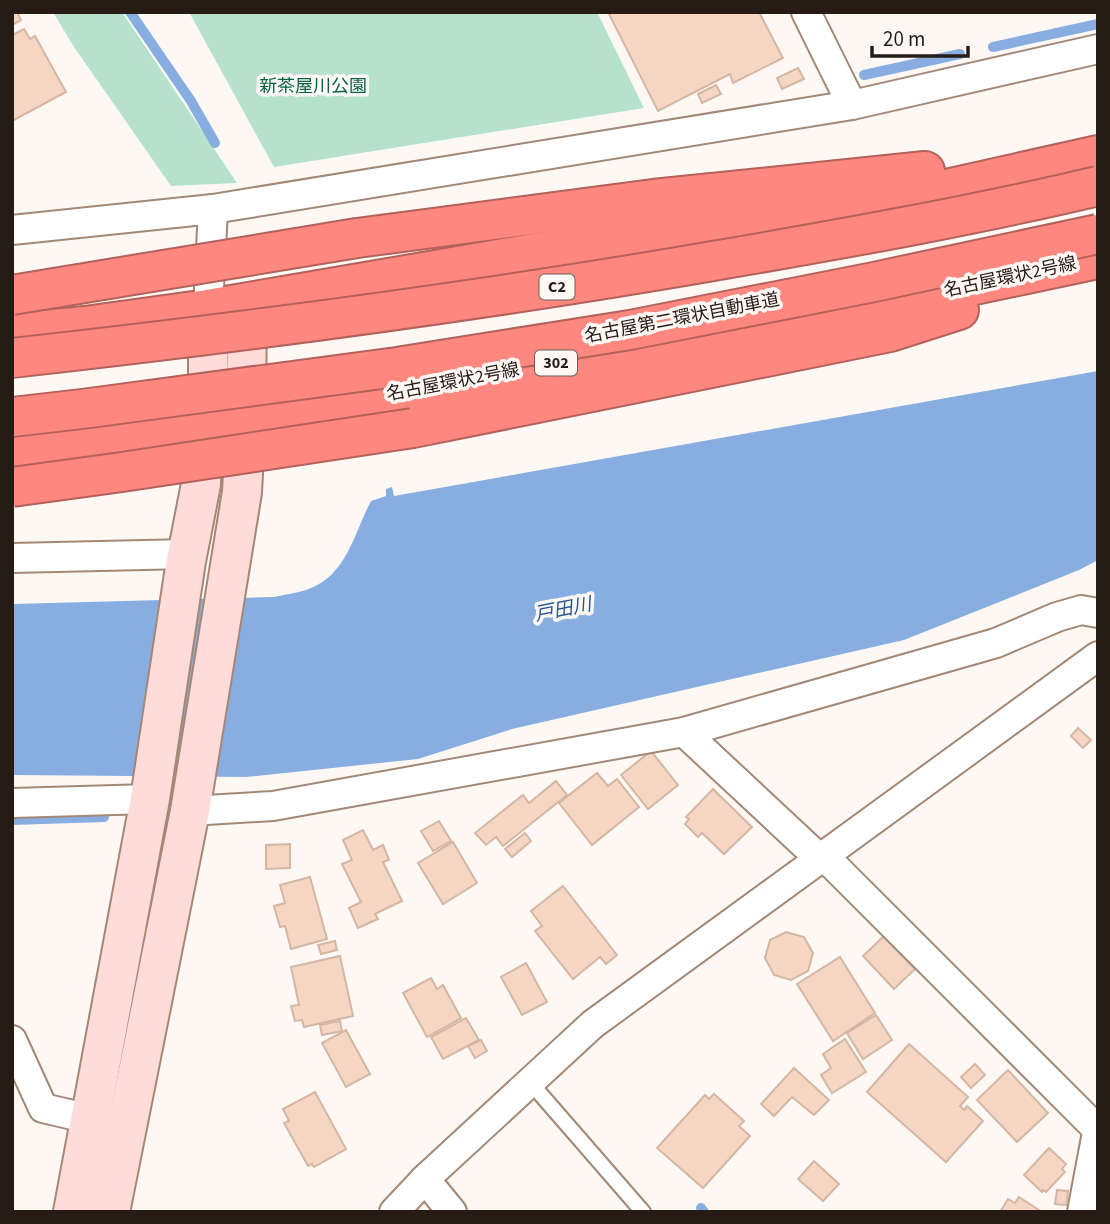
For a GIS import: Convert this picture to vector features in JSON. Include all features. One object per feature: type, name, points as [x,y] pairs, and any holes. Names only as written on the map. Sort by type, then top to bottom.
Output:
[{"type":"highway","points":[[12,295],[357,238],[653,199],[1098,154]]},
{"type":"highway","points":[[12,332],[85,326],[208,309],[540,252],[888,202],[1098,154]]},
{"type":"highway","name":"C2","points":[[12,358],[388,311],[613,278],[839,240],[1098,186]]},
{"type":"highway","name":"名古屋第二環状自動車道","points":[[12,417],[397,367],[630,330],[1098,234]]},
{"type":"highway","name":"名古屋環状2号線","points":[[12,456],[246,420],[904,300],[1098,258]]},
{"type":"highway","points":[[12,487],[413,428],[890,332],[1098,265]]},
{"type":"street","points":[[806,12],[852,105]]},
{"type":"street","points":[[12,230],[213,209],[852,105],[1098,49]]},
{"type":"street","points":[[73,1212],[150,799],[187,557],[201,484],[202,426],[208,386],[208,309],[213,209]]},
{"type":"street","points":[[110,1212],[190,811],[242,492],[247,303]]},
{"type":"street","points":[[12,558],[187,557]]},
{"type":"street","points":[[190,811],[273,806],[684,732],[996,643],[1057,617],[1081,610],[1098,613]]},
{"type":"street","points":[[394,1212],[593,1024],[1098,656]]},
{"type":"street","points":[[684,732],[822,857],[1097,1128],[1082,1212]]},
{"type":"street","points":[[12,803],[150,799]]},
{"type":"street","points":[[12,1040],[43,1108],[90,1119]]},
{"type":"street","points":[[425,1180],[452,1212]]},
{"type":"lane","points":[[530,1082],[643,1212]]},
{"type":"green space","points":[[53,12],[122,12],[237,183],[171,186],[74,47]]},
{"type":"green space","name":"新茶屋川公園","points":[[189,12],[597,12],[644,108],[274,167]]},
{"type":"water","name":"戸田川","points":[[1098,371],[1098,560],[904,640],[512,729],[418,759],[246,777],[12,775],[12,604],[274,597],[298,592],[311,588],[333,573],[349,550],[371,501],[386,496],[386,489],[392,487],[394,496]]},
{"type":"building","points":[[12,12],[17,12],[21,20],[12,25]]},
{"type":"building","points":[[608,12],[759,12],[783,58],[733,83],[730,74],[658,111]]},
{"type":"building","points":[[24,29],[30,39],[35,36],[66,92],[12,121],[12,35]]},
{"type":"building","points":[[798,68],[804,79],[782,89],[777,78]]},
{"type":"building","points":[[716,85],[721,94],[702,103],[698,94]]},
{"type":"building","points":[[1078,728],[1091,740],[1083,748],[1071,736]]},
{"type":"building","points":[[651,751],[678,785],[648,809],[621,775]]},
{"type":"building","points":[[597,773],[608,786],[617,779],[639,807],[592,845],[559,803]]},
{"type":"building","points":[[556,781],[567,795],[503,846],[496,837],[486,845],[475,833],[523,795],[529,803]]},
{"type":"building","points":[[713,789],[752,827],[724,854],[702,833],[698,837],[685,824],[689,819],[686,817]]},
{"type":"building","points":[[439,821],[451,841],[433,851],[421,831]]},
{"type":"building","points":[[363,830],[373,850],[383,845],[389,860],[383,862],[402,901],[375,914],[378,919],[358,928],[349,908],[361,902],[342,864],[352,860],[343,840]]},
{"type":"building","points":[[525,833],[531,841],[512,857],[505,849]]},
{"type":"building","points":[[453,842],[477,883],[443,904],[418,863]]},
{"type":"building","points":[[290,844],[290,868],[266,869],[266,845]]},
{"type":"building","points":[[310,877],[327,939],[291,949],[285,926],[280,927],[274,906],[285,903],[280,885]]},
{"type":"building","points":[[563,886],[617,955],[606,964],[600,957],[573,979],[535,931],[542,926],[531,911]]},
{"type":"building","points":[[786,932],[804,937],[813,953],[808,971],[791,980],[774,975],[765,958],[770,940]]},
{"type":"building","points":[[884,936],[915,969],[894,989],[863,956]]},
{"type":"building","points":[[335,941],[337,950],[321,954],[318,945]]},
{"type":"building","points":[[340,956],[353,1016],[304,1027],[302,1020],[295,1021],[291,1006],[299,1005],[291,967]]},
{"type":"building","points":[[840,957],[875,1013],[833,1041],[797,984]]},
{"type":"building","points":[[526,963],[547,1002],[522,1015],[501,977]]},
{"type":"building","points":[[431,978],[437,989],[443,985],[461,1018],[427,1037],[403,993]]},
{"type":"building","points":[[876,1015],[892,1040],[863,1059],[847,1033]]},
{"type":"building","points":[[466,1018],[479,1040],[443,1059],[431,1037]]},
{"type":"building","points":[[340,1021],[342,1031],[322,1035],[320,1025]]},
{"type":"building","points":[[346,1030],[370,1074],[346,1087],[322,1043]]},
{"type":"building","points":[[845,1039],[866,1072],[832,1093],[821,1075],[831,1068],[823,1054]]},
{"type":"building","points":[[481,1040],[487,1051],[475,1058],[468,1046]]},
{"type":"building","points":[[909,1044],[968,1097],[960,1106],[964,1110],[967,1106],[983,1121],[946,1162],[867,1092]]},
{"type":"building","points":[[975,1064],[985,1075],[971,1088],[961,1077]]},
{"type":"building","points":[[794,1068],[829,1100],[814,1115],[792,1097],[774,1116],[761,1104]]},
{"type":"building","points":[[1008,1070],[1048,1113],[1017,1142],[977,1100]]},
{"type":"building","points":[[315,1092],[346,1149],[314,1167],[312,1164],[308,1166],[284,1123],[289,1121],[283,1109]]},
{"type":"building","points":[[714,1094],[744,1121],[739,1126],[750,1136],[703,1188],[657,1148],[705,1095],[709,1099]]},
{"type":"building","points":[[1049,1148],[1066,1164],[1062,1169],[1065,1172],[1046,1192],[1042,1192],[1024,1175]]},
{"type":"building","points":[[814,1161],[839,1184],[823,1201],[798,1179]]},
{"type":"building","points":[[1057,1190],[1068,1191],[1066,1205],[1055,1204]]},
{"type":"building","points":[[1019,1197],[1039,1210],[1038,1212],[1000,1212],[1008,1199],[1015,1203]]},
{"type":"waterway","points":[[130,12],[191,101],[215,143]]},
{"type":"waterway","points":[[993,47],[1098,24]]},
{"type":"waterway","points":[[864,75],[960,54]]},
{"type":"waterway","points":[[12,820],[104,817]]},
{"type":"waterway","points":[[701,1208],[704,1212]]}]
